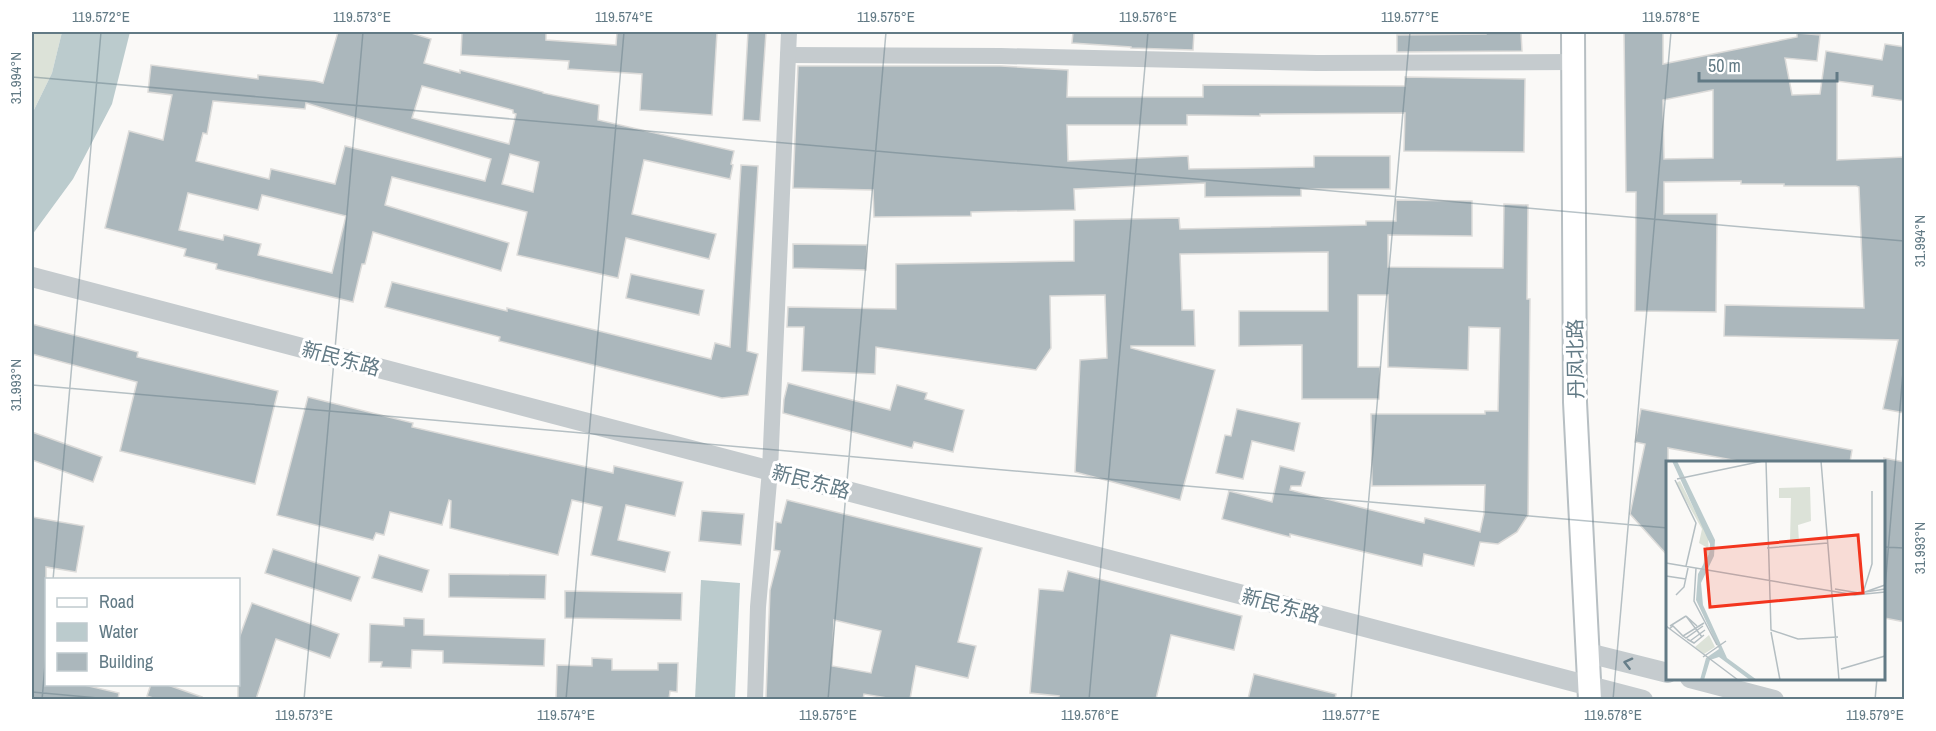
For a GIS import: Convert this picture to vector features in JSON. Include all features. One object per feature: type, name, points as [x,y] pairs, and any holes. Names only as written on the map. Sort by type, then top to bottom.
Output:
[{"type":"main road","name":"丹凤北路","points":[[1573,32],[1575,402],[1590,693]]},
{"type":"street","points":[[755,699],[758,607],[770,470],[789,32]]},
{"type":"street","points":[[788,56],[1001,56],[1317,63],[1573,62]]},
{"type":"street","name":"新民东路","points":[[32,277],[770,470],[1590,693],[1644,699]]},
{"type":"street","points":[[1588,653],[1666,672]]},
{"type":"street","points":[[1698,680],[1774,699]]},
{"type":"shaded area","points":[[32,32],[62,32],[52,73],[32,114]]},
{"type":"water","points":[[62,32],[130,32],[112,104],[73,179],[32,235],[32,114],[52,73]]},
{"type":"water","points":[[701,580],[740,583],[735,699],[695,699]]},
{"type":"building","points":[[338,32],[408,32],[431,39],[424,63],[599,105],[598,120],[734,151],[730,179],[644,160],[632,214],[716,234],[709,259],[626,238],[618,278],[517,255],[527,212],[392,177],[385,205],[509,243],[501,271],[373,232],[353,302],[216,269],[217,264],[184,256],[186,249],[105,228],[129,131],[163,140],[172,95],[148,92],[151,65],[258,79],[258,75],[323,83]],"holes":[[[422,86],[513,110],[516,114],[509,144],[412,118]],[[213,101],[305,109],[306,103],[491,159],[485,181],[345,146],[335,184],[271,169],[269,179],[196,161],[203,133],[207,134]],[[510,154],[539,162],[533,192],[502,184]],[[188,193],[258,210],[262,195],[346,216],[332,273],[258,255],[261,244],[224,235],[223,240],[179,230]]]},
{"type":"building","points":[[462,32],[546,32],[546,40],[616,45],[617,32],[717,32],[712,115],[640,110],[642,74],[568,69],[569,61],[461,55]]},
{"type":"building","points":[[748,32],[766,32],[760,121],[743,120]]},
{"type":"building","points":[[1073,32],[1194,32],[1193,50],[1072,43]]},
{"type":"building","points":[[1486,32],[1521,32],[1522,51],[1397,52],[1397,35],[1486,34]]},
{"type":"building","points":[[1624,32],[1663,32],[1663,64],[1797,37],[1797,33],[1820,35],[1817,61],[1785,58],[1792,95],[1820,94],[1826,51],[1882,60],[1885,44],[1905,47],[1905,101],[1872,96],[1873,86],[1837,81],[1837,160],[1905,157],[1905,413],[1883,409],[1898,340],[1724,336],[1725,305],[1864,308],[1859,187],[1741,184],[1741,181],[1664,182],[1664,214],[1717,214],[1716,312],[1635,311],[1636,192],[1626,192]],"holes":[[[1713,90],[1713,158],[1664,159],[1663,100]]]},
{"type":"building","points":[[798,66],[1001,66],[1068,70],[1067,97],[1203,97],[1203,85],[1405,86],[1405,77],[1525,79],[1524,152],[1404,151],[1405,113],[1187,115],[1187,125],[1067,125],[1068,161],[1188,156],[1189,169],[1314,167],[1314,156],[1390,156],[1390,189],[1301,189],[1301,196],[1205,197],[1205,183],[1074,189],[1075,210],[971,212],[971,216],[874,217],[873,190],[793,188]]},
{"type":"building","points":[[741,165],[758,166],[747,351],[758,354],[748,395],[722,398],[499,341],[500,337],[385,307],[392,282],[711,359],[715,343],[730,347]]},
{"type":"building","points":[[1396,200],[1472,201],[1472,236],[1388,235],[1388,267],[1503,268],[1504,204],[1528,205],[1527,299],[1530,299],[1528,515],[1517,532],[1498,544],[1480,542],[1474,566],[1424,554],[1422,566],[1290,534],[1290,537],[1222,519],[1229,491],[1272,502],[1280,466],[1305,472],[1301,486],[1291,486],[1290,490],[1424,523],[1425,518],[1480,532],[1484,514],[1485,485],[1372,486],[1371,414],[1485,414],[1485,411],[1498,411],[1500,328],[1469,327],[1468,370],[1388,367],[1388,295],[1358,295],[1358,367],[1380,367],[1379,399],[1302,399],[1302,345],[1239,346],[1239,311],[1328,311],[1328,252],[1180,254],[1182,310],[1194,310],[1195,346],[1131,346],[1131,348],[1215,370],[1180,500],[1075,472],[1080,360],[1107,358],[1105,295],[1050,296],[1051,348],[1036,370],[876,347],[875,374],[802,371],[804,327],[787,327],[788,307],[896,309],[896,264],[1074,261],[1074,220],[1179,218],[1180,229],[1366,225],[1366,221],[1396,221]]},
{"type":"building","points":[[793,244],[867,245],[866,270],[793,268]]},
{"type":"building","points":[[631,274],[704,290],[699,315],[626,298]]},
{"type":"building","points":[[32,324],[138,352],[137,357],[278,391],[255,484],[120,451],[137,382],[32,354]]},
{"type":"building","points":[[788,383],[890,410],[897,385],[927,393],[925,399],[964,410],[953,452],[914,442],[912,448],[783,413]]},
{"type":"building","points":[[308,397],[413,423],[412,427],[613,473],[614,466],[683,482],[675,516],[626,505],[618,540],[670,552],[665,572],[591,555],[602,507],[572,500],[558,555],[450,528],[451,501],[449,500],[442,525],[390,512],[384,535],[376,533],[373,540],[277,515]]},
{"type":"building","points":[[1237,409],[1300,423],[1294,451],[1252,441],[1243,479],[1216,473],[1225,435],[1231,436]]},
{"type":"building","points":[[1641,409],[1852,450],[1850,461],[1738,461],[1668,448],[1666,554],[1630,514],[1645,444],[1635,442]]},
{"type":"building","points":[[32,432],[102,457],[93,482],[32,460]]},
{"type":"building","points":[[1884,458],[1905,462],[1905,622],[1885,618]]},
{"type":"building","points":[[787,500],[982,548],[958,642],[976,646],[968,678],[916,666],[910,699],[893,699],[864,694],[863,699],[766,698],[770,590],[780,551],[774,550],[776,522],[781,523]],"holes":[[[834,620],[881,631],[871,673],[832,666]]]},
{"type":"building","points":[[702,511],[744,514],[741,545],[699,541]]},
{"type":"building","points":[[32,517],[84,526],[76,572],[46,567],[45,686],[89,686],[119,693],[118,699],[32,699]]},
{"type":"building","points":[[273,549],[360,577],[351,601],[265,573]]},
{"type":"building","points":[[379,555],[429,570],[422,592],[372,578]]},
{"type":"building","points":[[1068,571],[1242,616],[1234,650],[1171,635],[1156,699],[1058,699],[1059,696],[1030,693],[1039,589],[1063,591]]},
{"type":"building","points":[[449,574],[546,575],[545,599],[449,597]]},
{"type":"building","points":[[565,591],[682,593],[681,620],[565,618]]},
{"type":"building","points":[[252,603],[339,634],[330,658],[276,639],[256,699],[238,699],[240,636]]},
{"type":"building","points":[[404,618],[424,619],[424,635],[545,639],[544,666],[443,663],[443,651],[412,650],[411,668],[381,667],[382,662],[369,662],[370,624],[404,626]]},
{"type":"building","points":[[592,658],[612,659],[612,670],[658,670],[658,663],[678,663],[677,692],[670,691],[669,699],[556,699],[557,665],[592,666]]},
{"type":"building","points":[[1254,674],[1336,694],[1335,699],[1248,699]]},
{"type":"building","points":[[150,686],[171,686],[202,697],[201,699],[156,699],[147,696]]}]
